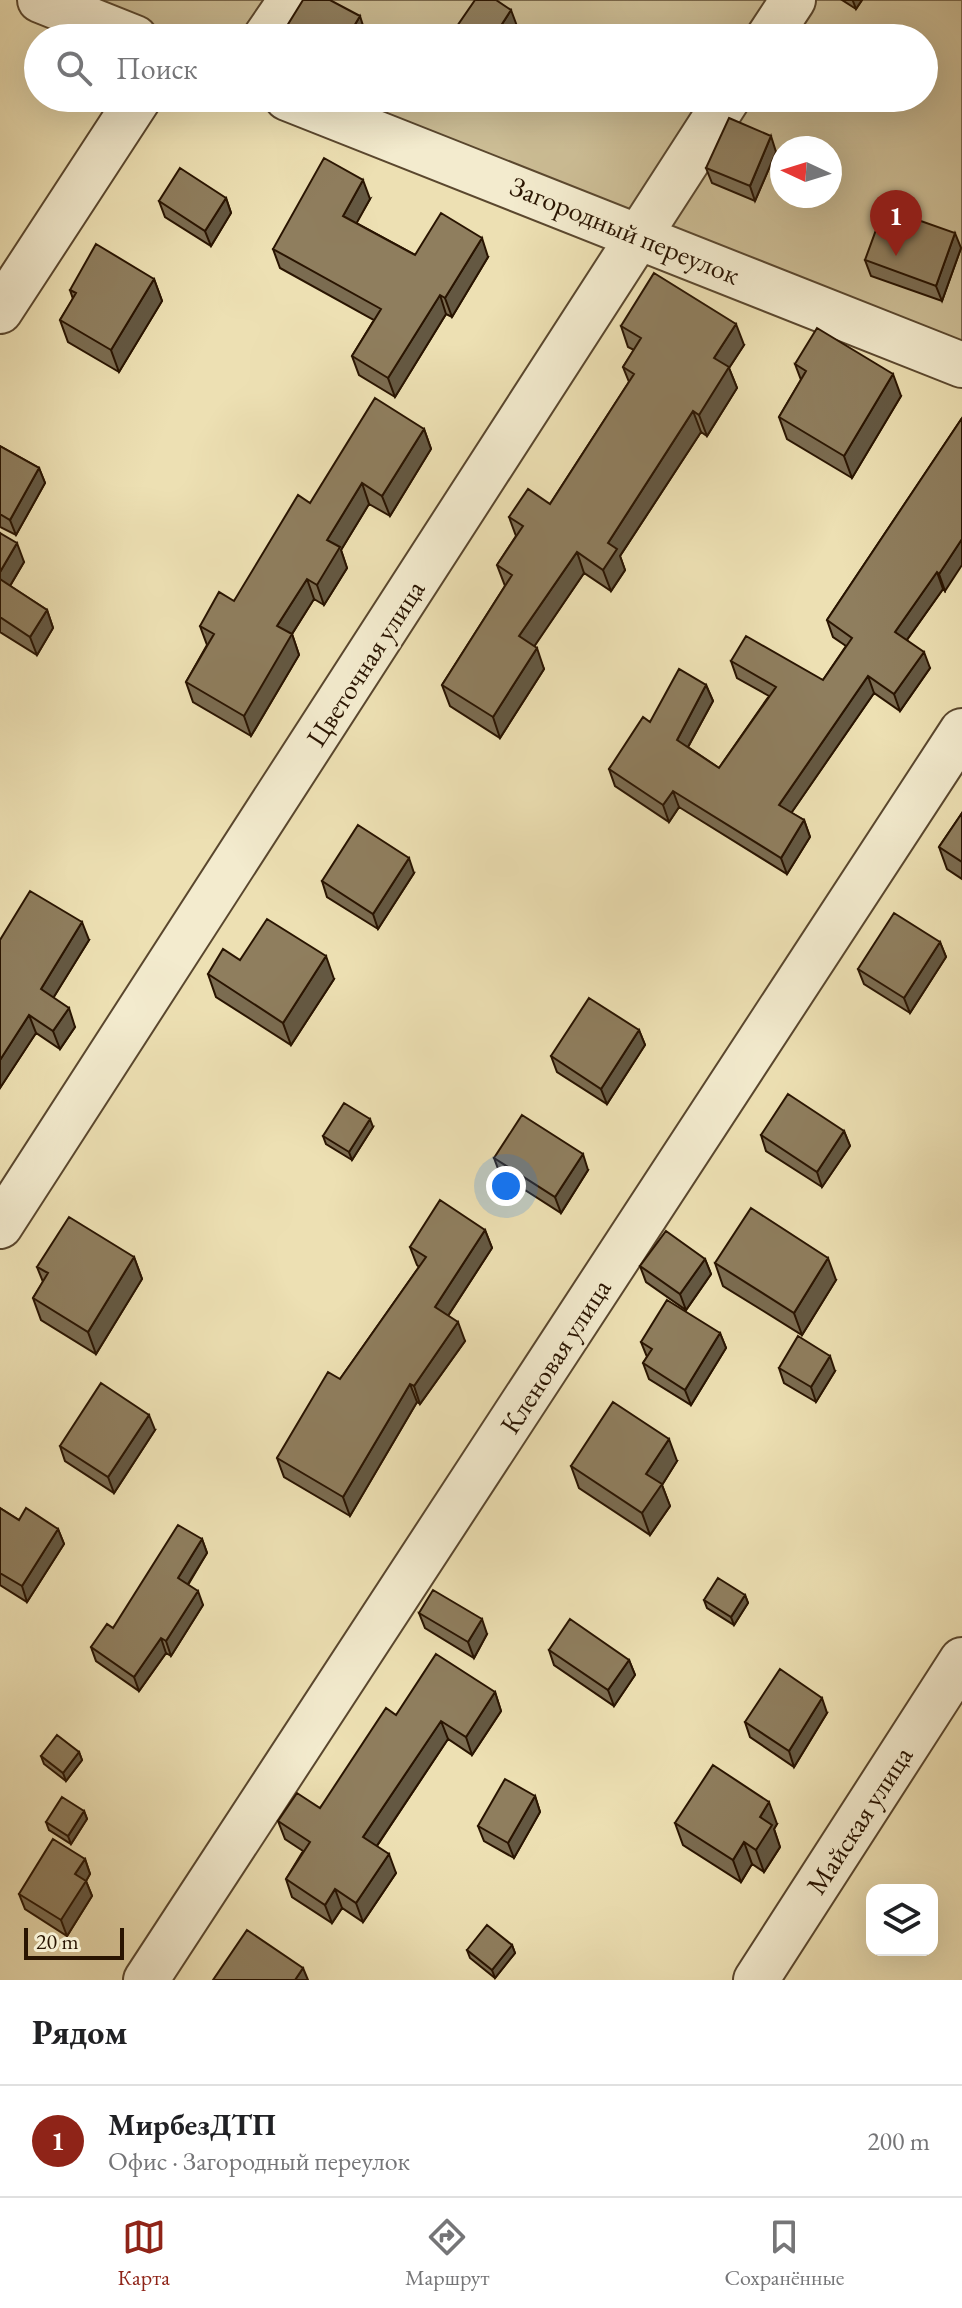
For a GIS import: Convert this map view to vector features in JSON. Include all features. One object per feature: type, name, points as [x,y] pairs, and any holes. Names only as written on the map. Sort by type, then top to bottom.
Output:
[{"type":"street","points":[[40,0],[100,24]]},
{"type":"street","points":[[275,24],[291,0]]},
{"type":"street","points":[[777,24],[793,0]]},
{"type":"street","points":[[0,311],[130,112]]},
{"type":"street","name":"Загородный переулок","points":[[323,112],[962,365]]},
{"type":"street","name":"Цветочная улица","points":[[0,1226],[719,112]]},
{"type":"street","name":"Кленовая улица","points":[[146,1980],[962,731]]},
{"type":"street","name":"Майская улица","points":[[756,1980],[962,1660]]},
{"type":"shaded area","points":[[59,0],[962,0],[962,355],[344,112],[938,112],[938,24],[120,24]]},
{"type":"building","points":[[303,0],[330,0],[360,16],[355,24],[288,24]]},
{"type":"building","points":[[475,0],[496,0],[511,10],[502,24],[458,24]]},
{"type":"building","points":[[729,118],[771,136],[750,186],[706,168]]},
{"type":"building","points":[[324,158],[363,180],[343,216],[415,255],[441,213],[482,238],[445,298],[440,295],[388,378],[352,356],[381,309],[273,249]]},
{"type":"building","points":[[180,168],[226,198],[205,231],[159,201]]},
{"type":"building","points":[[884,208],[955,233],[936,286],[865,260]]},
{"type":"building","points":[[96,244],[154,279],[111,350],[60,320],[76,293],[70,290]]},
{"type":"building","points":[[654,273],[736,324],[714,358],[729,367],[699,415],[693,411],[608,543],[617,549],[603,570],[577,552],[519,636],[537,648],[493,717],[442,685],[512,575],[497,565],[523,526],[509,517],[528,489],[550,504],[634,374],[623,367],[641,338],[621,326]]},
{"type":"building","points":[[817,328],[893,374],[844,456],[779,417],[806,371],[795,364]]},
{"type":"building","points":[[375,398],[424,429],[382,496],[362,483],[327,540],[340,547],[317,585],[307,579],[277,626],[292,634],[244,716],[186,682],[214,634],[200,626],[219,592],[234,601],[298,495],[310,503]]},
{"type":"building","points":[[962,418],[962,539],[895,632],[924,652],[894,694],[868,676],[779,805],[804,820],[781,858],[673,791],[663,805],[609,769],[643,717],[650,722],[679,669],[706,685],[677,740],[719,768],[776,687],[731,661],[746,636],[823,680],[852,638],[827,620]]},
{"type":"building","points":[[0,446],[39,468],[10,520],[0,514]]},
{"type":"building","points":[[0,533],[17,543],[0,572]]},
{"type":"building","points":[[0,579],[47,610],[30,637],[0,617]]},
{"type":"building","points":[[962,813],[962,862],[939,847]]},
{"type":"building","points":[[358,825],[409,858],[373,914],[322,881]]},
{"type":"building","points":[[30,891],[82,922],[41,989],[69,1008],[53,1031],[29,1015],[0,1060],[0,940]]},
{"type":"building","points":[[894,913],[940,942],[904,998],[858,969]]},
{"type":"building","points":[[267,919],[326,956],[283,1023],[208,974],[223,949],[240,960]]},
{"type":"building","points":[[589,998],[639,1030],[601,1089],[551,1056]]},
{"type":"building","points":[[788,1094],[844,1131],[817,1172],[761,1135]]},
{"type":"building","points":[[344,1103],[370,1119],[349,1152],[323,1136]]},
{"type":"building","points":[[522,1115],[583,1154],[555,1197],[494,1158]]},
{"type":"building","points":[[440,1200],[485,1230],[435,1307],[458,1322],[414,1386],[410,1384],[343,1497],[277,1458],[328,1372],[340,1379],[426,1257],[410,1247]]},
{"type":"building","points":[[751,1208],[828,1258],[794,1313],[715,1263]]},
{"type":"building","points":[[69,1217],[134,1257],[88,1332],[33,1298],[48,1273],[37,1267]]},
{"type":"building","points":[[666,1231],[705,1259],[680,1294],[640,1266]]},
{"type":"building","points":[[667,1300],[720,1333],[685,1390],[643,1363],[652,1349],[641,1342]]},
{"type":"building","points":[[798,1336],[830,1356],[811,1387],[779,1368]]},
{"type":"building","points":[[101,1383],[149,1415],[108,1477],[60,1446]]},
{"type":"building","points":[[613,1402],[669,1439],[646,1474],[662,1484],[642,1513],[571,1466]]},
{"type":"building","points":[[0,1508],[19,1520],[26,1508],[58,1529],[22,1586],[0,1573]]},
{"type":"building","points":[[178,1525],[202,1539],[178,1578],[198,1591],[166,1641],[161,1638],[134,1677],[91,1647],[107,1624],[113,1628]]},
{"type":"building","points":[[718,1578],[745,1595],[731,1617],[704,1600]]},
{"type":"building","points":[[433,1590],[482,1619],[468,1642],[419,1613]]},
{"type":"building","points":[[570,1619],[629,1660],[608,1690],[549,1650]]},
{"type":"building","points":[[436,1654],[495,1692],[466,1737],[441,1721],[363,1837],[389,1854],[356,1903],[335,1889],[325,1905],[286,1879],[310,1842],[278,1821],[297,1793],[320,1808],[386,1708],[396,1715]]},
{"type":"building","points":[[780,1669],[822,1698],[789,1751],[745,1722]]},
{"type":"building","points":[[57,1735],[79,1752],[63,1773],[41,1756]]},
{"type":"building","points":[[713,1765],[769,1802],[760,1817],[772,1825],[756,1850],[744,1842],[733,1860],[675,1823]]},
{"type":"building","points":[[505,1779],[535,1796],[508,1843],[478,1826]]},
{"type":"building","points":[[62,1797],[84,1811],[68,1836],[46,1822]]},
{"type":"building","points":[[53,1839],[85,1859],[75,1874],[86,1881],[61,1920],[19,1894]]},
{"type":"building","points":[[487,1925],[512,1945],[492,1970],[467,1950]]},
{"type":"building","points":[[247,1930],[303,1968],[295,1980],[213,1980]]},
{"type":"place","name":"МирбезДТП","points":[[896,256]]}]
